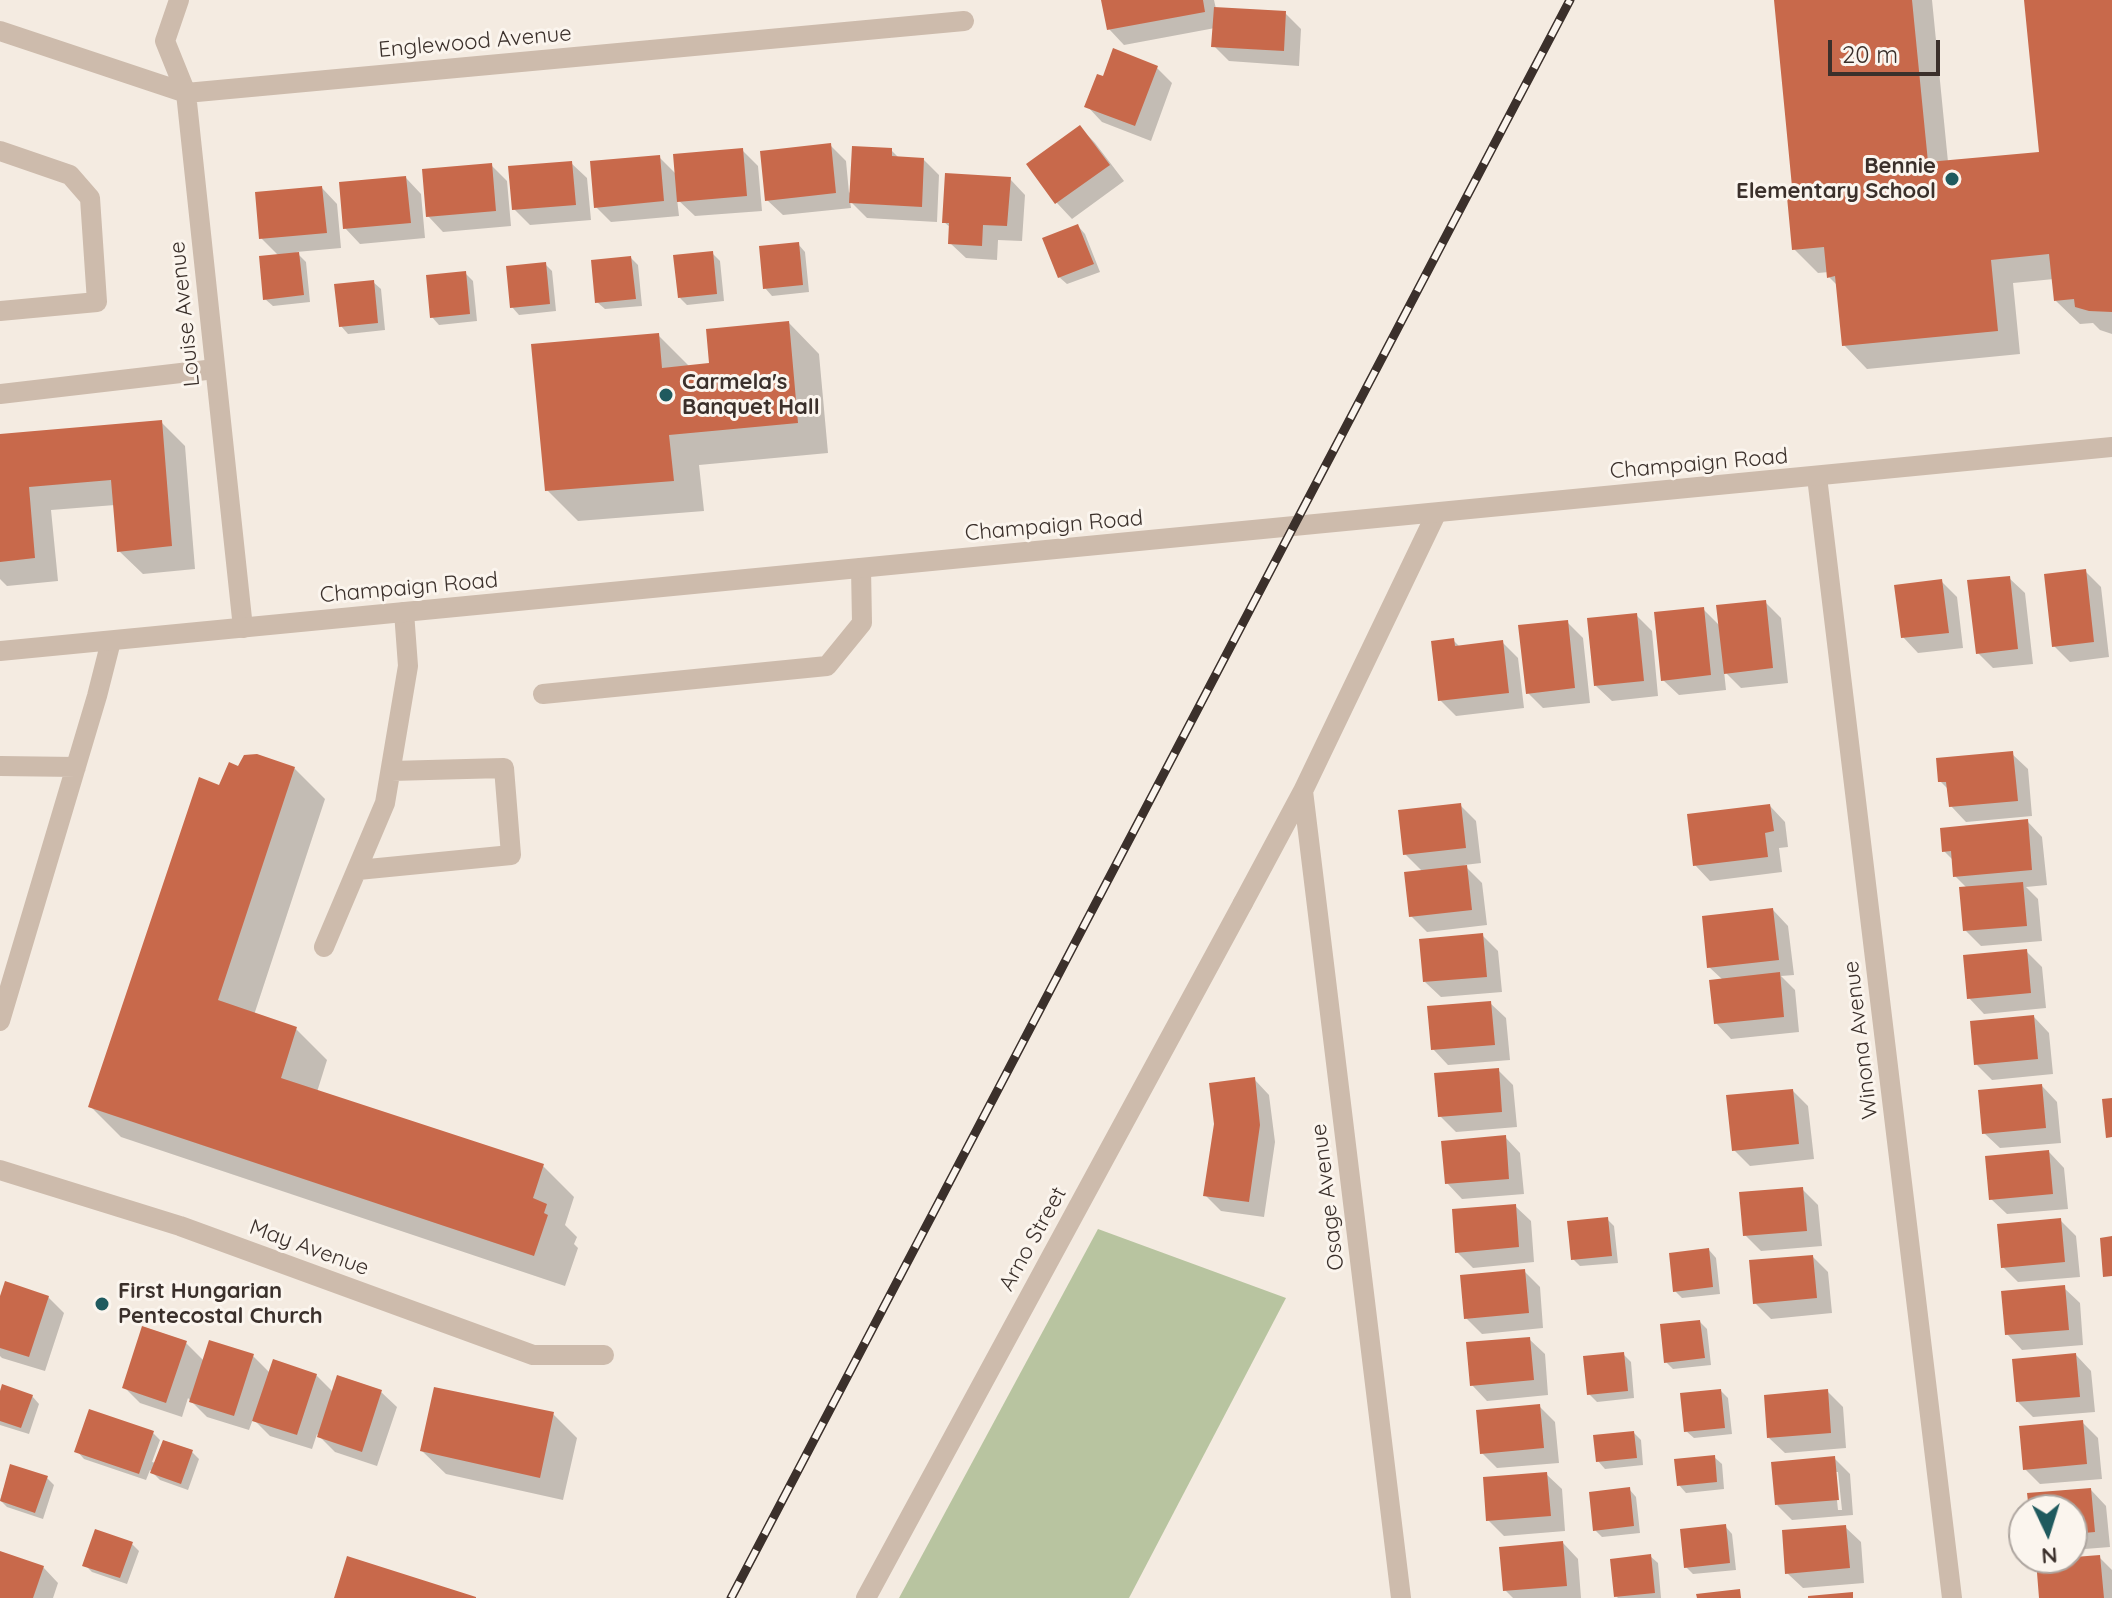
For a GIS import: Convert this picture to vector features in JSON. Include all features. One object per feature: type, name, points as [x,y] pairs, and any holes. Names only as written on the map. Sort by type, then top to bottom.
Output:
[{"type":"street","name":"Louise Avenue","points":[[179,0],[165,41],[186,93],[243,628]]},
{"type":"street","name":"Englewood Avenue","points":[[0,31],[186,93],[964,21]]},
{"type":"street","points":[[0,151],[70,175],[90,198],[97,302],[0,311]]},
{"type":"street","points":[[0,394],[215,369]]},
{"type":"street","name":"Champaign Road","points":[[0,651],[2112,447]]},
{"type":"street","name":"Winona Avenue","points":[[1817,477],[1952,1598]]},
{"type":"street","points":[[1303,791],[1436,514]]},
{"type":"street","points":[[543,694],[827,666],[862,623],[861,568]]},
{"type":"street","points":[[324,947],[385,803],[408,666],[404,612]]},
{"type":"street","points":[[0,1021],[111,641]]},
{"type":"street","points":[[0,766],[76,767]]},
{"type":"street","points":[[358,870],[511,855],[504,768],[391,771]]},
{"type":"street","name":"Arno Street","points":[[866,1598],[1303,791]]},
{"type":"street","name":"Osage Avenue","points":[[1303,791],[1401,1598]]},
{"type":"street","name":"May Avenue","points":[[0,1170],[180,1226],[533,1355],[604,1355]]},
{"type":"green space","points":[[1098,1229],[1286,1298],[1129,1598],[899,1598]]},
{"type":"building","points":[[1101,0],[1203,0],[1205,12],[1107,30]]},
{"type":"building","name":"Bennie Elementary School","points":[[1774,0],[1912,0],[1928,162],[2039,152],[2024,0],[2112,0],[2112,312],[2075,307],[2074,299],[2054,301],[2049,254],[1991,260],[1998,331],[1842,346],[1835,276],[1827,278],[1824,247],[1792,250],[1787,197],[1793,197]]},
{"type":"building","points":[[1214,7],[1286,11],[1284,51],[1211,47]]},
{"type":"building","points":[[1113,48],[1158,66],[1135,126],[1084,107],[1097,74],[1103,76]]},
{"type":"building","points":[[1080,125],[1110,165],[1055,204],[1026,164]]},
{"type":"building","points":[[831,143],[836,193],[765,201],[760,151]]},
{"type":"building","points":[[852,146],[892,148],[892,156],[924,158],[922,207],[849,203]]},
{"type":"building","points":[[743,148],[747,196],[677,202],[673,154]]},
{"type":"building","points":[[660,155],[664,201],[594,208],[590,161]]},
{"type":"building","points":[[572,161],[576,205],[512,210],[508,166]]},
{"type":"building","points":[[492,163],[496,211],[426,217],[422,169]]},
{"type":"building","points":[[945,173],[1011,177],[1007,226],[983,225],[982,246],[948,244],[949,223],[942,223]]},
{"type":"building","points":[[406,176],[411,223],[343,229],[339,182]]},
{"type":"building","points":[[322,186],[327,233],[259,239],[255,192]]},
{"type":"building","points":[[1078,224],[1094,264],[1058,278],[1042,238]]},
{"type":"building","points":[[799,242],[803,285],[763,289],[759,246]]},
{"type":"building","points":[[713,251],[717,294],[678,298],[673,255]]},
{"type":"building","points":[[299,252],[304,295],[263,300],[259,256]]},
{"type":"building","points":[[631,256],[636,299],[595,303],[591,260]]},
{"type":"building","points":[[546,262],[550,304],[510,308],[506,266]]},
{"type":"building","points":[[466,271],[470,314],[430,318],[426,275]]},
{"type":"building","points":[[374,280],[378,323],[339,327],[334,284]]},
{"type":"building","name":"Carmela's Banquet Hall","points":[[789,321],[798,423],[669,435],[674,481],[545,491],[531,344],[659,333],[662,368],[709,363],[706,329]]},
{"type":"building","points":[[162,420],[172,546],[117,552],[111,480],[29,487],[35,558],[0,562],[0,434]]},
{"type":"building","points":[[2086,569],[2094,642],[2052,647],[2044,574]]},
{"type":"building","points":[[2010,576],[2018,649],[1976,654],[1967,580]]},
{"type":"building","points":[[1942,579],[1949,633],[1901,638],[1894,585]]},
{"type":"building","points":[[1766,600],[1773,668],[1724,674],[1716,605]]},
{"type":"building","points":[[1704,607],[1711,675],[1661,681],[1654,612]]},
{"type":"building","points":[[1637,613],[1644,681],[1594,686],[1587,618]]},
{"type":"building","points":[[1568,620],[1575,688],[1526,694],[1518,625]]},
{"type":"building","points":[[1454,638],[1455,646],[1503,640],[1509,693],[1438,701],[1431,641]]},
{"type":"building","points":[[2013,751],[2018,801],[1949,807],[1946,782],[1938,782],[1936,758]]},
{"type":"building","points":[[257,754],[295,767],[218,1000],[297,1027],[281,1078],[544,1164],[533,1198],[547,1204],[544,1213],[548,1215],[534,1256],[88,1107],[199,777],[219,785],[229,762],[238,766],[244,755]]},
{"type":"building","points":[[1461,803],[1466,848],[1403,855],[1398,810]]},
{"type":"building","points":[[1770,804],[1774,831],[1765,833],[1768,857],[1693,866],[1687,814]]},
{"type":"building","points":[[2028,819],[2032,870],[1953,877],[1951,851],[1942,852],[1940,828]]},
{"type":"building","points":[[1467,865],[1472,910],[1409,917],[1404,872]]},
{"type":"building","points":[[2023,882],[2027,926],[1963,931],[1959,887]]},
{"type":"building","points":[[1773,908],[1779,960],[1707,968],[1702,916]]},
{"type":"building","points":[[1483,933],[1487,977],[1423,982],[1419,939]]},
{"type":"building","points":[[2027,949],[2031,993],[1967,999],[1963,955]]},
{"type":"building","points":[[1780,972],[1784,1017],[1714,1024],[1709,980]]},
{"type":"building","points":[[1491,1001],[1495,1045],[1431,1050],[1427,1006]]},
{"type":"building","points":[[2034,1015],[2038,1059],[1974,1065],[1970,1021]]},
{"type":"building","points":[[1499,1068],[1502,1112],[1438,1117],[1434,1073]]},
{"type":"building","points":[[1255,1077],[1260,1125],[1249,1202],[1203,1196],[1214,1124],[1209,1083]]},
{"type":"building","points":[[2042,1084],[2046,1128],[1982,1134],[1978,1090]]},
{"type":"building","points":[[1793,1089],[1799,1144],[1732,1151],[1726,1095]]},
{"type":"building","points":[[2112,1098],[2112,1137],[2106,1138],[2102,1099]]},
{"type":"building","points":[[1506,1135],[1509,1179],[1445,1184],[1441,1141]]},
{"type":"building","points":[[2049,1150],[2053,1194],[1989,1200],[1985,1156]]},
{"type":"building","points":[[1803,1187],[1807,1231],[1743,1236],[1739,1192]]},
{"type":"building","points":[[1516,1204],[1519,1247],[1455,1253],[1452,1209]]},
{"type":"building","points":[[1608,1217],[1612,1256],[1571,1260],[1567,1221]]},
{"type":"building","points":[[2061,1218],[2065,1262],[2001,1268],[1997,1224]]},
{"type":"building","points":[[2112,1236],[2112,1276],[2103,1277],[2100,1238]]},
{"type":"building","points":[[1709,1248],[1713,1287],[1673,1292],[1669,1253]]},
{"type":"building","points":[[1813,1255],[1817,1298],[1753,1304],[1749,1260]]},
{"type":"building","points":[[1525,1269],[1529,1313],[1464,1319],[1460,1275]]},
{"type":"building","points":[[5,1281],[49,1296],[29,1357],[0,1348],[0,1296]]},
{"type":"building","points":[[2065,1285],[2069,1330],[2005,1335],[2001,1291]]},
{"type":"building","points":[[1700,1320],[1705,1358],[1664,1363],[1660,1324]]},
{"type":"building","points":[[142,1326],[187,1341],[166,1403],[122,1388]]},
{"type":"building","points":[[1530,1337],[1534,1380],[1470,1386],[1466,1342]]},
{"type":"building","points":[[209,1340],[254,1354],[234,1416],[189,1402]]},
{"type":"building","points":[[1624,1352],[1628,1391],[1587,1395],[1583,1356]]},
{"type":"building","points":[[2076,1353],[2080,1397],[2016,1402],[2012,1359]]},
{"type":"building","points":[[273,1359],[317,1374],[297,1435],[252,1421]]},
{"type":"building","points":[[337,1375],[382,1390],[362,1452],[317,1437]]},
{"type":"building","points":[[2,1384],[33,1395],[21,1428],[0,1421]]},
{"type":"building","points":[[434,1387],[554,1412],[540,1478],[420,1451]]},
{"type":"building","points":[[1721,1389],[1725,1428],[1684,1432],[1680,1393]]},
{"type":"building","points":[[1828,1389],[1831,1433],[1767,1438],[1764,1395]]},
{"type":"building","points":[[1540,1404],[1544,1448],[1480,1454],[1476,1410]]},
{"type":"building","points":[[89,1409],[154,1431],[139,1474],[74,1452]]},
{"type":"building","points":[[2083,1420],[2087,1464],[2023,1470],[2019,1426]]},
{"type":"building","points":[[1634,1431],[1637,1458],[1596,1462],[1593,1435]]},
{"type":"building","points":[[163,1440],[193,1450],[181,1484],[150,1473]]},
{"type":"building","points":[[1715,1455],[1717,1482],[1677,1486],[1674,1459]]},
{"type":"building","points":[[1835,1456],[1839,1500],[1775,1505],[1771,1462]]},
{"type":"building","points":[[10,1464],[48,1476],[35,1513],[0,1501]]},
{"type":"building","points":[[1547,1472],[1551,1516],[1486,1521],[1483,1477]]},
{"type":"building","points":[[1630,1487],[1634,1526],[1593,1531],[1589,1492]]},
{"type":"building","points":[[2091,1488],[2095,1532],[2088,1533],[2088,1494],[2027,1493]]},
{"type":"building","points":[[1726,1524],[1730,1563],[1684,1568],[1680,1529]]},
{"type":"building","points":[[1846,1525],[1850,1568],[1785,1574],[1782,1530]]},
{"type":"building","points":[[95,1529],[133,1542],[120,1578],[82,1566]]},
{"type":"building","points":[[1563,1541],[1567,1586],[1503,1591],[1499,1547]]},
{"type":"building","points":[[0,1551],[44,1566],[33,1598],[0,1598]]},
{"type":"building","points":[[1651,1554],[1655,1593],[1614,1597],[1610,1559]]},
{"type":"building","points":[[2100,1555],[2104,1598],[2039,1598],[2037,1574],[2088,1574],[2088,1556]]},
{"type":"building","points":[[347,1556],[476,1597],[476,1598],[334,1598]]},
{"type":"building","points":[[1740,1589],[1741,1598],[1697,1598],[1696,1594]]},
{"type":"building","points":[[1853,1592],[1853,1598],[1808,1598],[1808,1596]]},
{"type":"railway","points":[[731,1598],[1570,0]]},
{"type":"place","name":"Bennie Elementary School","points":[[1952,179]]},
{"type":"place","name":"Carmela's Banquet Hall","points":[[666,395]]},
{"type":"place","name":"First Hungarian Pentecostal Church","points":[[102,1304]]}]
